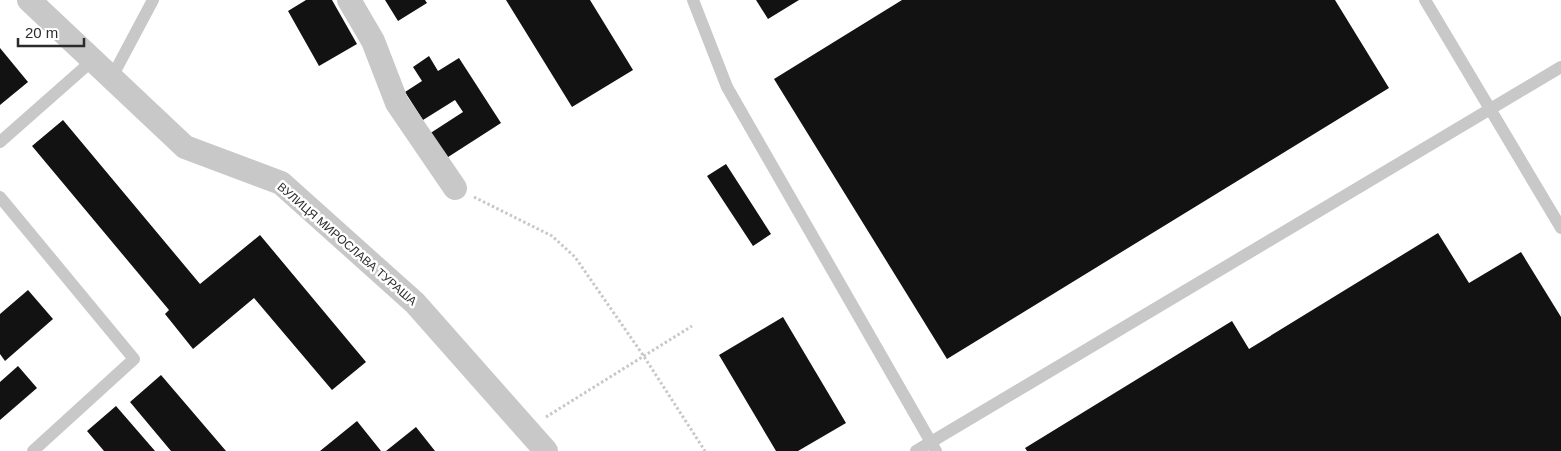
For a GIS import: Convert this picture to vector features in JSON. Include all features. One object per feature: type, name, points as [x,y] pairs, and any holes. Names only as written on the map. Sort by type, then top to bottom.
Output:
[{"type":"street","name":"ВУЛИЦЯ МИРОСЛАВА ТУРАША","points":[[29,0],[185,147],[282,183],[415,303],[546,451]]},
{"type":"street","points":[[349,0],[373,41],[396,103],[455,188]]},
{"type":"lane","points":[[112,77],[153,0]]},
{"type":"lane","points":[[693,0],[727,86],[934,447]]},
{"type":"lane","points":[[1424,0],[1561,228]]},
{"type":"lane","points":[[0,142],[93,60]]},
{"type":"lane","points":[[916,451],[934,447],[1561,66]]},
{"type":"lane","points":[[0,197],[134,359],[33,451]]},
{"type":"path","points":[[455,188],[552,236],[570,252],[643,355],[705,451]]},
{"type":"path","points":[[528,429],[643,355],[692,326]]},
{"type":"building","points":[[306,0],[332,0],[357,44],[319,66],[288,11]]},
{"type":"building","points":[[385,0],[425,0],[427,3],[398,21]]},
{"type":"building","points":[[506,0],[590,0],[633,70],[572,107]]},
{"type":"building","points":[[756,0],[799,0],[768,19]]},
{"type":"building","points":[[902,0],[1335,0],[1389,88],[947,359],[774,79]]},
{"type":"building","points":[[0,48],[28,82],[0,105]]},
{"type":"building","points":[[429,56],[438,71],[459,58],[501,123],[445,159],[429,134],[463,112],[455,100],[423,120],[405,92],[422,81],[413,67]]},
{"type":"building","points":[[63,120],[200,284],[260,235],[366,362],[332,390],[254,298],[193,349],[165,314],[169,310],[32,146]]},
{"type":"building","points":[[726,164],[771,234],[753,246],[707,176]]},
{"type":"building","points":[[1438,233],[1469,283],[1521,252],[1561,317],[1561,451],[1027,451],[1025,448],[1232,321],[1249,349]]},
{"type":"building","points":[[28,290],[53,319],[5,361],[0,354],[0,314]]},
{"type":"building","points":[[783,317],[846,423],[798,451],[776,451],[719,355]]},
{"type":"building","points":[[18,366],[37,388],[0,420],[0,382]]},
{"type":"building","points":[[161,375],[226,451],[171,451],[130,402]]},
{"type":"building","points":[[116,406],[155,451],[104,451],[87,431]]},
{"type":"building","points":[[357,421],[381,451],[320,451]]},
{"type":"building","points":[[416,427],[435,451],[386,451]]}]
